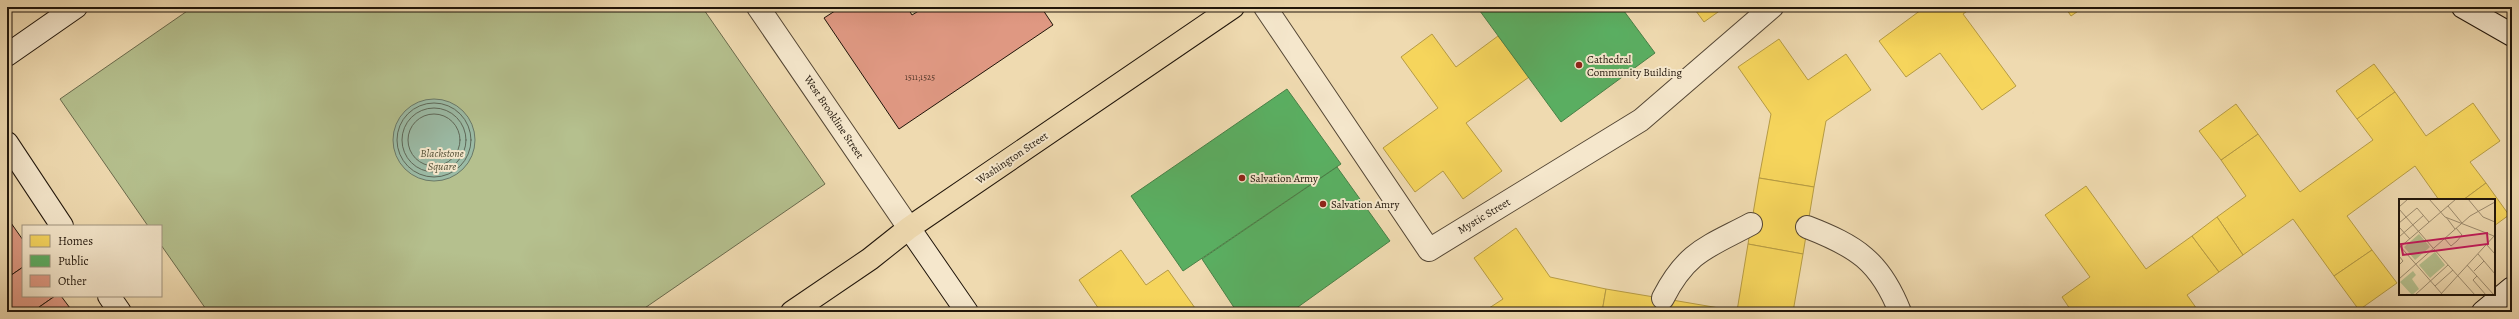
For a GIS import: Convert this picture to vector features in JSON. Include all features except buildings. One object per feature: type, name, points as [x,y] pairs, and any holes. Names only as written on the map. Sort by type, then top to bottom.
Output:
[{"type":"main road","name":"Washington Street","points":[[792,312],[870,259],[909,228],[1233,7]]},
{"type":"street","points":[[7,55],[76,7]]},
{"type":"street","name":"West Brookline Street","points":[[758,7],[967,312]]},
{"type":"street","name":"Mystic Street","points":[[1266,7],[1429,250],[1641,120],[1772,7]]},
{"type":"street","points":[[2463,7],[2512,35]]},
{"type":"street","points":[[7,143],[61,225]]},
{"type":"street","points":[[1663,298],[1684,265],[1700,251],[1718,239],[1751,224]]},
{"type":"street","points":[[1807,227],[1843,241],[1868,260],[1885,280],[1900,312]]},
{"type":"street","points":[[2483,312],[2512,288]]},
{"type":"street","points":[[110,297],[120,312]]},
{"type":"green space","name":"Blackstone Square","points":[[193,7],[702,7],[825,184],[639,312],[208,312],[162,246],[162,225],[147,225],[60,99]]},
{"type":"water","points":[[434,99],[450,102],[463,111],[472,124],[475,140],[472,156],[463,169],[450,178],[434,181],[418,178],[405,169],[396,156],[393,140],[396,124],[405,111],[418,102]]},
{"type":"place","name":"Cathedral Community Building","points":[[1579,65]]},
{"type":"place","name":"Salvation Army","points":[[1242,178]]},
{"type":"place","name":"Salvation Amry","points":[[1323,204]]}]
